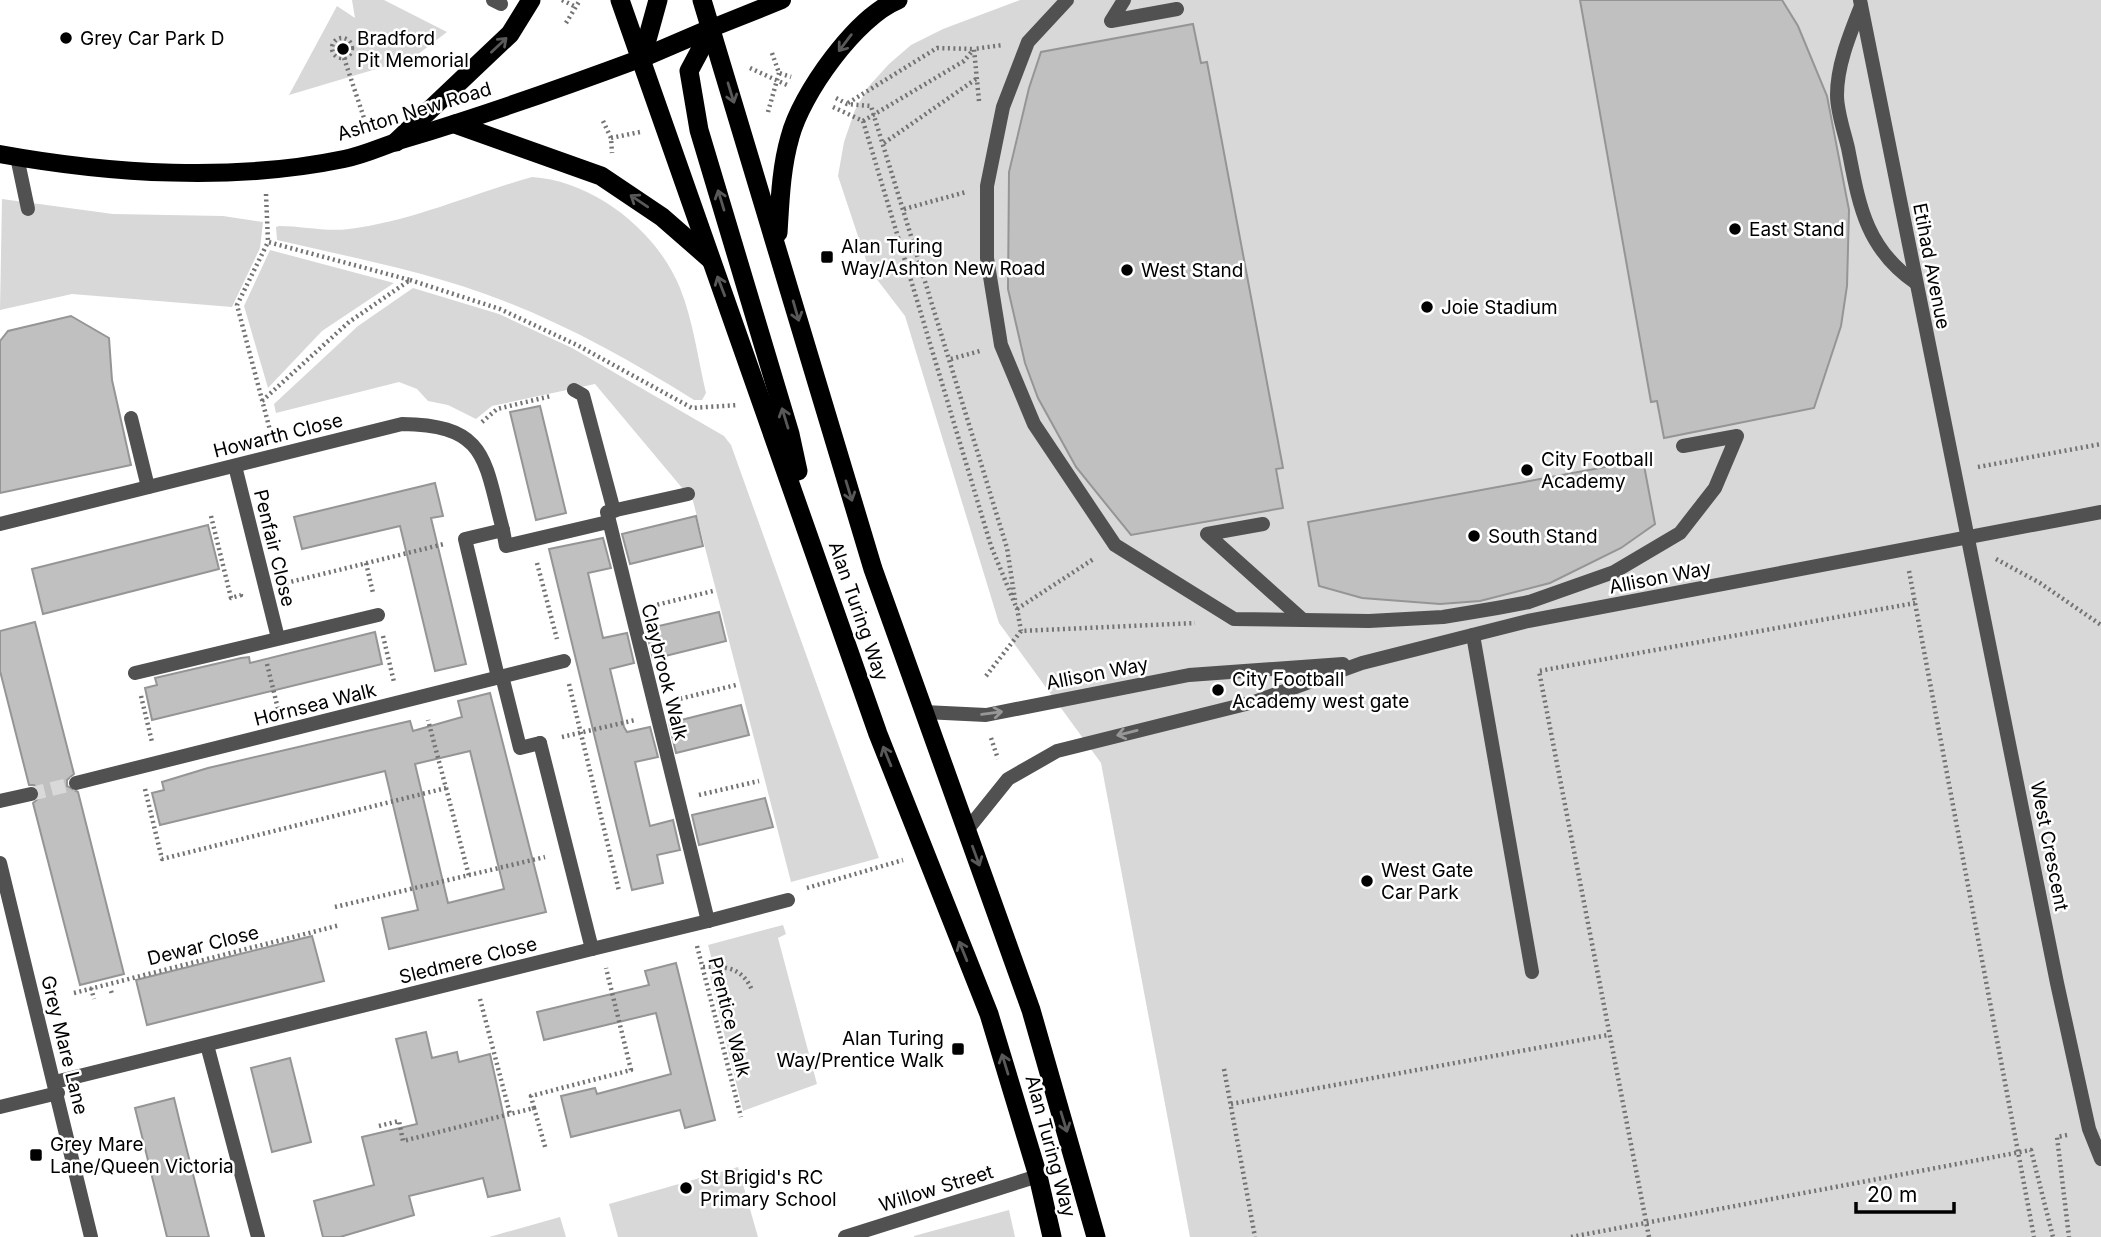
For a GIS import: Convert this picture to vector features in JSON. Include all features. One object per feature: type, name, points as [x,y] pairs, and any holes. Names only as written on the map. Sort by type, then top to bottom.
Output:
[{"type":"highway","points":[[396,142],[510,34],[531,0]]},
{"type":"highway","name":"Alan Turing Way","points":[[620,0],[878,734],[989,1014],[1038,1177],[1052,1237]]},
{"type":"highway","points":[[642,58],[658,0]]},
{"type":"highway","name":"Alan Turing Way","points":[[702,0],[873,569],[1031,1010],[1096,1237]]},
{"type":"highway","points":[[777,244],[790,135],[814,87],[849,36],[870,17],[898,0]]},
{"type":"highway","points":[[712,27],[689,71],[699,130],[790,434],[816,556]]},
{"type":"highway","name":"Ashton New Road","points":[[642,58],[712,27]]},
{"type":"highway","points":[[455,124],[601,176],[662,217],[711,260]]},
{"type":"main road","name":"Ashton New Road","points":[[712,27],[782,0]]},
{"type":"main road","name":"Ashton New Road","points":[[9,155],[65,166],[137,172],[265,169],[345,159],[455,124],[642,58]]},
{"type":"street","points":[[1067,0],[1028,42],[1003,107],[987,186],[987,258],[1001,345],[1034,424],[1115,545],[1234,619],[1369,621],[1443,617],[1528,602],[1614,572],[1680,533],[1715,488],[1737,436],[1683,446]]},
{"type":"street","points":[[1124,0],[1111,22],[1177,9]]},
{"type":"street","points":[[1861,3],[1842,63],[1837,96],[1860,209],[1879,249],[1898,271],[1916,283]]},
{"type":"street","name":"Etihad Avenue","points":[[1861,3],[1967,539]]},
{"type":"street","points":[[9,155],[29,209]]},
{"type":"street","name":"Claybrook Walk","points":[[574,390],[583,395],[630,611],[708,921]]},
{"type":"street","points":[[131,418],[148,487]]},
{"type":"street","name":"Howarth Close","points":[[0,524],[402,424],[436,424],[466,436]]},
{"type":"street","points":[[466,436],[483,456],[506,546],[688,494]]},
{"type":"street","name":"Penfair Close","points":[[235,466],[278,639]]},
{"type":"street","name":"Allison Way","points":[[967,830],[1007,779],[1057,751],[1254,702],[1362,663],[1528,621],[2101,512]]},
{"type":"street","points":[[1263,524],[1207,534],[1303,620]]},
{"type":"street","points":[[503,530],[465,539],[520,748],[540,743],[566,852],[596,948]]},
{"type":"street","name":"West Crescent","points":[[1967,539],[1993,651],[2057,983],[2089,1129],[2101,1159]]},
{"type":"street","name":"Penfair Close","points":[[135,673],[378,615]]},
{"type":"street","points":[[1473,635],[1532,972]]},
{"type":"street","name":"Hornsea Walk","points":[[76,783],[564,661]]},
{"type":"street","name":"Allison Way","points":[[924,712],[986,715],[1189,675],[1362,663]]},
{"type":"street","points":[[0,802],[32,794]]},
{"type":"street","name":"Grey Mare Lane","points":[[0,863],[91,1237]]},
{"type":"street","name":"Sledmere Close","points":[[0,1107],[56,1088],[207,1045],[788,900]]},
{"type":"street","points":[[207,1045],[258,1237]]},
{"type":"street","name":"Willow Street","points":[[845,1237],[1038,1177]]},
{"type":"path","points":[[562,0],[574,6]]},
{"type":"path","points":[[566,23],[580,0]]},
{"type":"path","points":[[342,38],[352,46],[351,52],[344,58],[338,57],[332,49],[334,43],[342,38]]},
{"type":"path","points":[[986,676],[1021,631],[1007,548],[884,143],[871,106],[847,104],[937,48],[974,49],[964,61],[863,121],[991,546],[1017,609]]},
{"type":"path","points":[[768,112],[779,73],[772,53]]},
{"type":"path","points":[[344,58],[375,149]]},
{"type":"path","points":[[779,73],[799,80]]},
{"type":"path","points":[[884,143],[976,79]]},
{"type":"path","points":[[603,121],[611,138],[612,153]]},
{"type":"path","points":[[611,138],[648,131]]},
{"type":"path","points":[[265,169],[268,242],[237,305],[276,455]]},
{"type":"path","points":[[904,209],[987,186]]},
{"type":"path","points":[[268,242],[410,280],[500,309],[577,345],[692,408],[730,407],[762,399]]},
{"type":"path","points":[[262,401],[349,322],[410,280]]},
{"type":"path","points":[[466,436],[497,409],[574,390]]},
{"type":"path","points":[[1974,467],[2101,444]]},
{"type":"path","points":[[211,516],[230,598],[241,595],[238,583]]},
{"type":"path","points":[[265,588],[465,539]]},
{"type":"path","points":[[1967,539],[2101,625]]},
{"type":"path","points":[[531,540],[564,661],[619,891]]},
{"type":"path","points":[[1017,609],[1115,545]]},
{"type":"path","points":[[1908,565],[2034,1237]]},
{"type":"path","points":[[630,611],[713,591]]},
{"type":"path","points":[[1649,1237],[1539,671],[1915,603]]},
{"type":"path","points":[[1021,631],[1234,619]]},
{"type":"path","points":[[261,642],[284,732]]},
{"type":"path","points":[[135,673],[157,763]]},
{"type":"path","points":[[540,743],[736,685]]},
{"type":"path","points":[[422,697],[469,876]]},
{"type":"path","points":[[988,730],[1002,770]]},
{"type":"path","points":[[139,768],[162,859],[446,788]]},
{"type":"path","points":[[678,800],[759,781]]},
{"type":"path","points":[[335,908],[566,852]]},
{"type":"path","points":[[788,900],[786,894],[924,854]]},
{"type":"path","name":"Dewar Close","points":[[74,993],[340,925]]},
{"type":"path","name":"Prentice Walk","points":[[692,925],[741,1117]]},
{"type":"path","points":[[545,1150],[531,1096],[631,1070],[596,948]]},
{"type":"path","points":[[703,967],[733,968],[744,976],[752,990]]},
{"type":"path","points":[[475,978],[509,1114]]},
{"type":"path","points":[[91,988],[94,999]]},
{"type":"path","points":[[1231,1104],[1608,1035]]},
{"type":"path","points":[[1224,1069],[1255,1237]]},
{"type":"path","points":[[379,1126],[399,1121],[403,1141],[534,1108]]},
{"type":"path","points":[[2069,1237],[2057,1138],[2089,1129]]},
{"type":"path","points":[[1571,1237],[2031,1150],[2053,1237]]},
{"type":"shaded area","points":[[352,0],[384,0],[447,32],[413,58],[289,95],[337,6],[355,18]]},
{"type":"shaded area","name":"City Football Academy","points":[[1020,0],[2101,0],[2101,1237],[1190,1237],[1101,763],[999,623],[905,316],[869,269],[838,176],[844,142],[855,110],[869,86],[889,64],[911,45],[943,29]]},
{"type":"shaded area","points":[[532,177],[578,188],[600,199],[621,213],[656,247],[670,267],[688,313],[706,393],[702,400],[694,400],[625,359],[504,301],[420,274],[277,240],[276,227],[279,226],[340,230],[373,225],[419,214]]},
{"type":"shaded area","points":[[2,199],[113,214],[223,216],[263,222],[260,248],[232,307],[72,294],[0,310]]},
{"type":"shaded area","points":[[270,250],[394,283],[322,331],[268,388],[244,306]]},
{"type":"shaded area","points":[[413,288],[499,314],[572,348],[724,436],[731,445],[879,858],[791,882],[693,501],[595,384],[492,406],[476,419],[448,405],[428,401],[417,389],[399,382],[276,413],[274,404],[358,326]]},
{"type":"shaded area","points":[[783,925],[786,934],[778,938],[817,1084],[743,1111],[710,976],[712,960],[708,945]]},
{"type":"shaded area","points":[[738,1167],[758,1237],[618,1237],[609,1204]]},
{"type":"shaded area","points":[[1009,1210],[1015,1237],[914,1237],[914,1236]]},
{"type":"shaded area","points":[[560,1217],[566,1237],[489,1237]]},
{"type":"building","name":"East Stand","points":[[1580,0],[1782,0],[1798,26],[1827,96],[1849,210],[1847,286],[1841,326],[1814,408],[1664,438],[1657,401],[1651,402]]},
{"type":"building","name":"West Stand","points":[[1193,24],[1201,63],[1207,62],[1283,468],[1276,469],[1283,508],[1131,535],[1076,467],[1038,398],[1025,363],[1008,289],[1009,172],[1029,88],[1041,52]]},
{"type":"building","points":[[71,316],[109,338],[112,380],[131,465],[0,493],[0,341],[8,331]]},
{"type":"building","points":[[540,406],[566,513],[536,520],[510,412]]},
{"type":"building","name":"South Stand","points":[[1643,460],[1655,524],[1621,548],[1550,583],[1480,601],[1440,604],[1362,598],[1319,586],[1308,522]]},
{"type":"building","points":[[435,483],[443,516],[431,518],[466,664],[435,671],[400,526],[302,549],[294,517]]},
{"type":"building","points":[[696,516],[703,546],[630,564],[622,534]]},
{"type":"building","points":[[208,525],[219,569],[43,614],[32,569]]},
{"type":"building","points":[[603,538],[611,568],[588,573],[603,638],[627,633],[634,663],[610,669],[624,727],[627,732],[650,727],[658,757],[635,762],[650,826],[673,820],[680,850],[657,855],[663,883],[632,890],[549,549]]},
{"type":"building","points":[[719,612],[726,641],[653,659],[646,629]]},
{"type":"building","points":[[35,622],[74,774],[67,780],[67,786],[78,792],[124,974],[80,985],[33,803],[40,797],[40,791],[34,785],[29,785],[0,671],[0,631]]},
{"type":"building","points":[[375,632],[382,664],[152,720],[145,688],[157,685],[155,678],[241,658],[249,657],[250,663]]},
{"type":"building","points":[[490,693],[546,912],[389,949],[382,918],[418,910],[385,771],[160,825],[152,793],[164,790],[162,782],[208,768],[410,721],[413,731],[462,717],[458,701]],"holes":[[[470,751],[504,889],[448,903],[415,764]]]},
{"type":"building","points":[[741,705],[749,735],[676,753],[669,723]]},
{"type":"building","points":[[765,798],[773,827],[699,845],[692,815]]},
{"type":"building","points":[[312,936],[324,981],[147,1025],[136,980]]},
{"type":"building","points":[[676,963],[715,1120],[685,1128],[680,1110],[571,1137],[561,1096],[595,1088],[597,1094],[671,1074],[656,1013],[544,1040],[537,1012],[649,985],[645,971]]},
{"type":"building","points":[[426,1032],[432,1058],[457,1052],[459,1062],[490,1054],[520,1190],[488,1197],[483,1178],[409,1196],[414,1215],[340,1237],[323,1237],[314,1201],[374,1185],[362,1137],[417,1124],[396,1039]]},
{"type":"building","points":[[290,1058],[311,1142],[272,1152],[251,1068]]},
{"type":"building","points":[[174,1098],[209,1237],[167,1237],[135,1108]]},
{"type":"tunnel","points":[[31,794],[76,783]]},
{"type":"place","name":"Grey Car Park D","points":[[66,38]]},
{"type":"place","name":"Bradford Pit Memorial","points":[[343,49]]},
{"type":"place","name":"East Stand","points":[[1735,229]]},
{"type":"place","name":"Alan Turing Way/Ashton New Road","points":[[827,257]]},
{"type":"place","name":"West Stand","points":[[1127,270]]},
{"type":"place","name":"Joie Stadium","points":[[1427,307]]},
{"type":"place","name":"City Football Academy","points":[[1527,470]]},
{"type":"place","name":"South Stand","points":[[1474,536]]},
{"type":"place","name":"City Football Academy west gate","points":[[1218,690]]},
{"type":"place","name":"West Gate Car Park","points":[[1367,881]]},
{"type":"place","name":"Alan Turing Way/Prentice Walk","points":[[958,1049]]},
{"type":"place","name":"Grey Mare Lane/Queen Victoria","points":[[36,1155]]},
{"type":"place","name":"St Brigid's RC Primary School","points":[[686,1188]]}]
